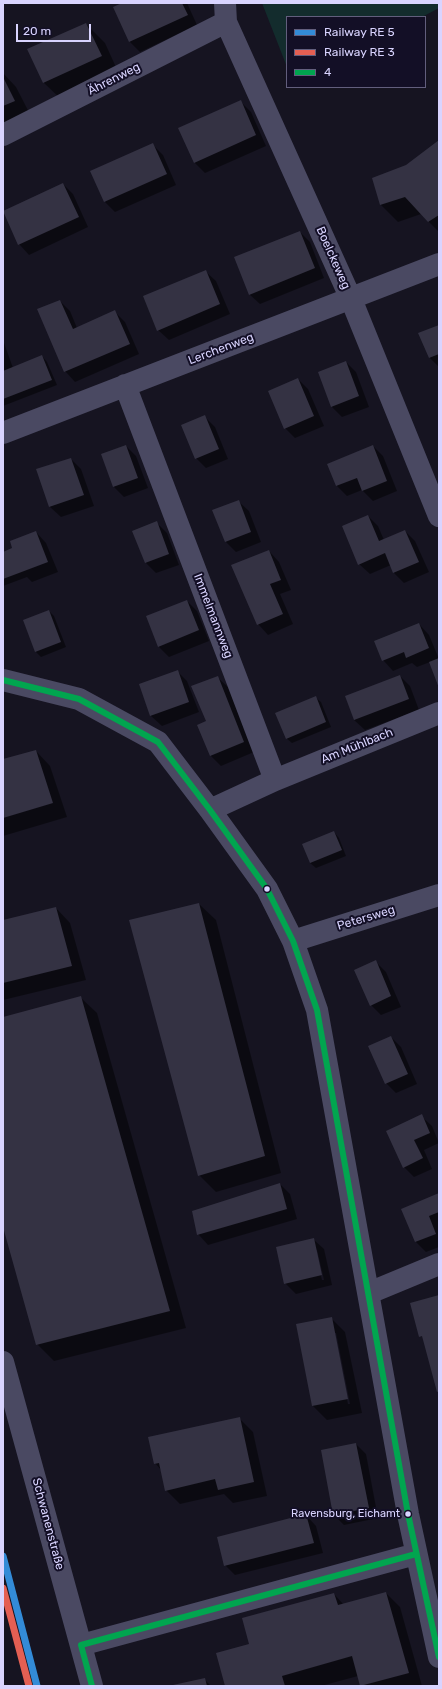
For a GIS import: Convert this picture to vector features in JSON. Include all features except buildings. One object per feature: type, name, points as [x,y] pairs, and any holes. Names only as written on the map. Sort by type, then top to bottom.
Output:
[{"type":"street","name":"Ährenweg","points":[[3,135],[225,12]]},
{"type":"street","name":"Boelckeweg","points":[[225,12],[351,299],[439,516]]},
{"type":"street","name":"Lerchenweg","points":[[3,433],[439,264]]},
{"type":"street","name":"Immelmannweg","points":[[125,385],[275,780]]},
{"type":"street","points":[[3,680],[79,699],[158,742],[210,810],[267,889],[292,941],[317,1010],[416,1554],[438,1648]]},
{"type":"street","name":"Am Mühlbach","points":[[275,780],[439,713]]},
{"type":"street","points":[[210,810],[275,780]]},
{"type":"street","name":"Petersweg","points":[[292,941],[439,895]]},
{"type":"street","points":[[369,1293],[439,1264]]},
{"type":"street","name":"Schwanenstraße","points":[[3,1362],[92,1686]]},
{"type":"street","points":[[81,1644],[416,1554]]},
{"type":"green space","points":[[262,3],[439,3],[439,8],[424,16],[286,16],[286,64]]},
{"type":"transit line","name":"4","points":[[3,680],[79,699],[158,742],[210,810],[267,889],[293,941],[317,1010],[408,1514],[439,1657]]},
{"type":"transit line","name":"4","points":[[92,1686],[81,1645],[416,1554]]},
{"type":"transit line","points":[[3,1556],[37,1686]]},
{"type":"transit line","points":[[3,1588],[29,1686]]},
{"type":"place","name":"Ravensburg, Eichamt","points":[[408,1514]]}]
